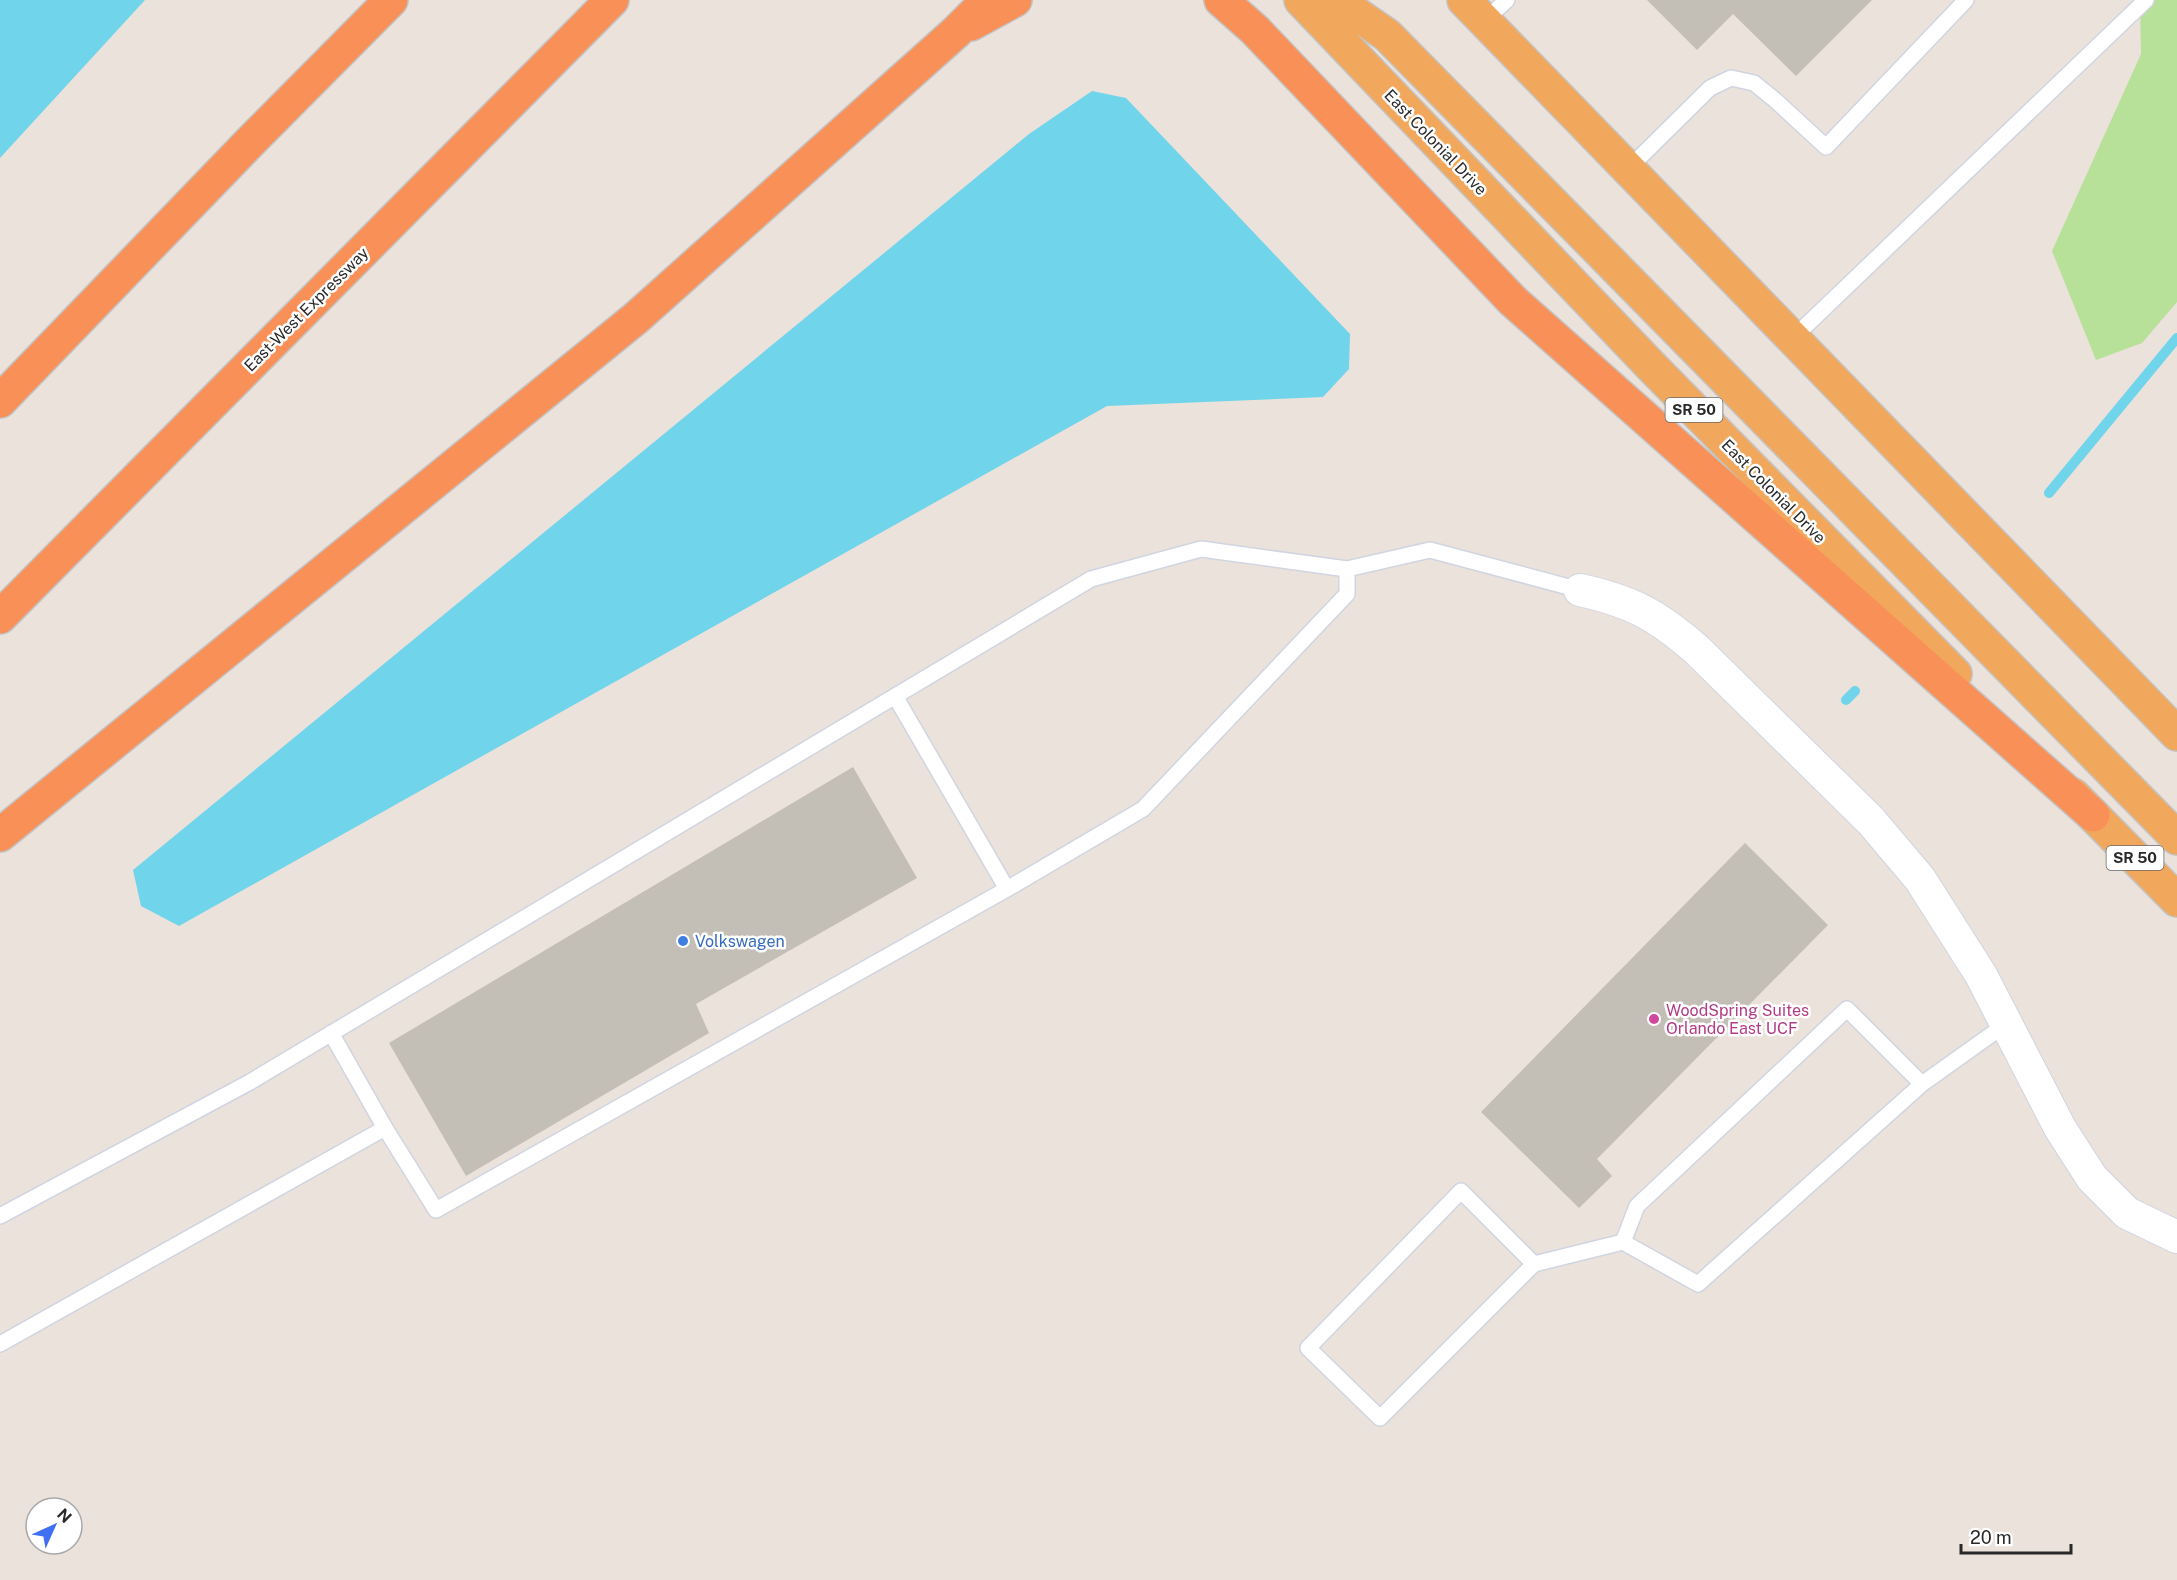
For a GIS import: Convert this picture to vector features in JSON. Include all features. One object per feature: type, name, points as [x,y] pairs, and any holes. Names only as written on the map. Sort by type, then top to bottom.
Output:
[{"type":"highway","points":[[0,401],[250,142],[391,0]]},
{"type":"highway","name":"East-West Expressway","points":[[0,617],[612,0]]},
{"type":"highway","points":[[0,835],[636,318],[956,32],[988,0]]},
{"type":"highway","points":[[956,32],[1015,0]]},
{"type":"highway","points":[[1221,0],[1255,30],[1512,301],[2093,815]]},
{"type":"highway","name":"East Colonial Drive","points":[[1301,0],[1652,367],[2177,900]]},
{"type":"highway","points":[[1336,0],[1387,35],[2177,838]]},
{"type":"highway","points":[[1485,7],[1628,169],[2177,734]]},
{"type":"street","points":[[1580,590],[1613,597],[1644,611],[1672,628],[1871,822],[1920,879],[1981,975],[2060,1128],[2092,1178],[2127,1213],[2177,1237]]},
{"type":"lane","points":[[1628,169],[1710,88],[1731,78],[1754,83],[1826,147],[1966,0]]},
{"type":"lane","points":[[1793,338],[2146,0]]},
{"type":"lane","points":[[0,1216],[250,1082],[1091,579],[1201,549],[1347,569],[1430,550],[1580,590]]},
{"type":"lane","points":[[331,1034],[436,1210],[1008,889],[1143,809],[1347,594],[1347,569]]},
{"type":"lane","points":[[895,696],[1008,889]]},
{"type":"lane","points":[[1623,1242],[1637,1206],[1847,1009],[1922,1084]]},
{"type":"lane","points":[[1534,1264],[1461,1191],[1308,1348],[1380,1418],[1534,1264],[1623,1242],[1698,1284],[1922,1084],[2007,1024]]},
{"type":"lane","points":[[0,1344],[385,1128]]},
{"type":"green space","points":[[2140,0],[2177,0],[2177,302],[2142,343],[2096,360],[2052,251],[2141,54]]},
{"type":"water","points":[[0,0],[145,0],[0,158]]},
{"type":"water","points":[[1092,91],[1126,98],[1350,334],[1349,369],[1323,397],[1107,406],[179,926],[141,906],[133,870],[1029,134]]},
{"type":"building","points":[[1647,0],[1872,0],[1796,76],[1733,14],[1697,50]]},
{"type":"building","name":"Volkswagen","points":[[853,767],[917,878],[696,1004],[709,1033],[466,1176],[389,1043]]},
{"type":"building","name":"WoodSpring Suites Orlando East UCF","points":[[1745,843],[1828,925],[1597,1159],[1612,1176],[1579,1208],[1481,1112]]},
{"type":"waterway","points":[[2049,493],[2177,338]]},
{"type":"waterway","points":[[1846,700],[1855,691]]},
{"type":"place","name":"Volkswagen","points":[[683,941]]},
{"type":"place","name":"WoodSpring Suites Orlando East UCF","points":[[1654,1019]]}]
